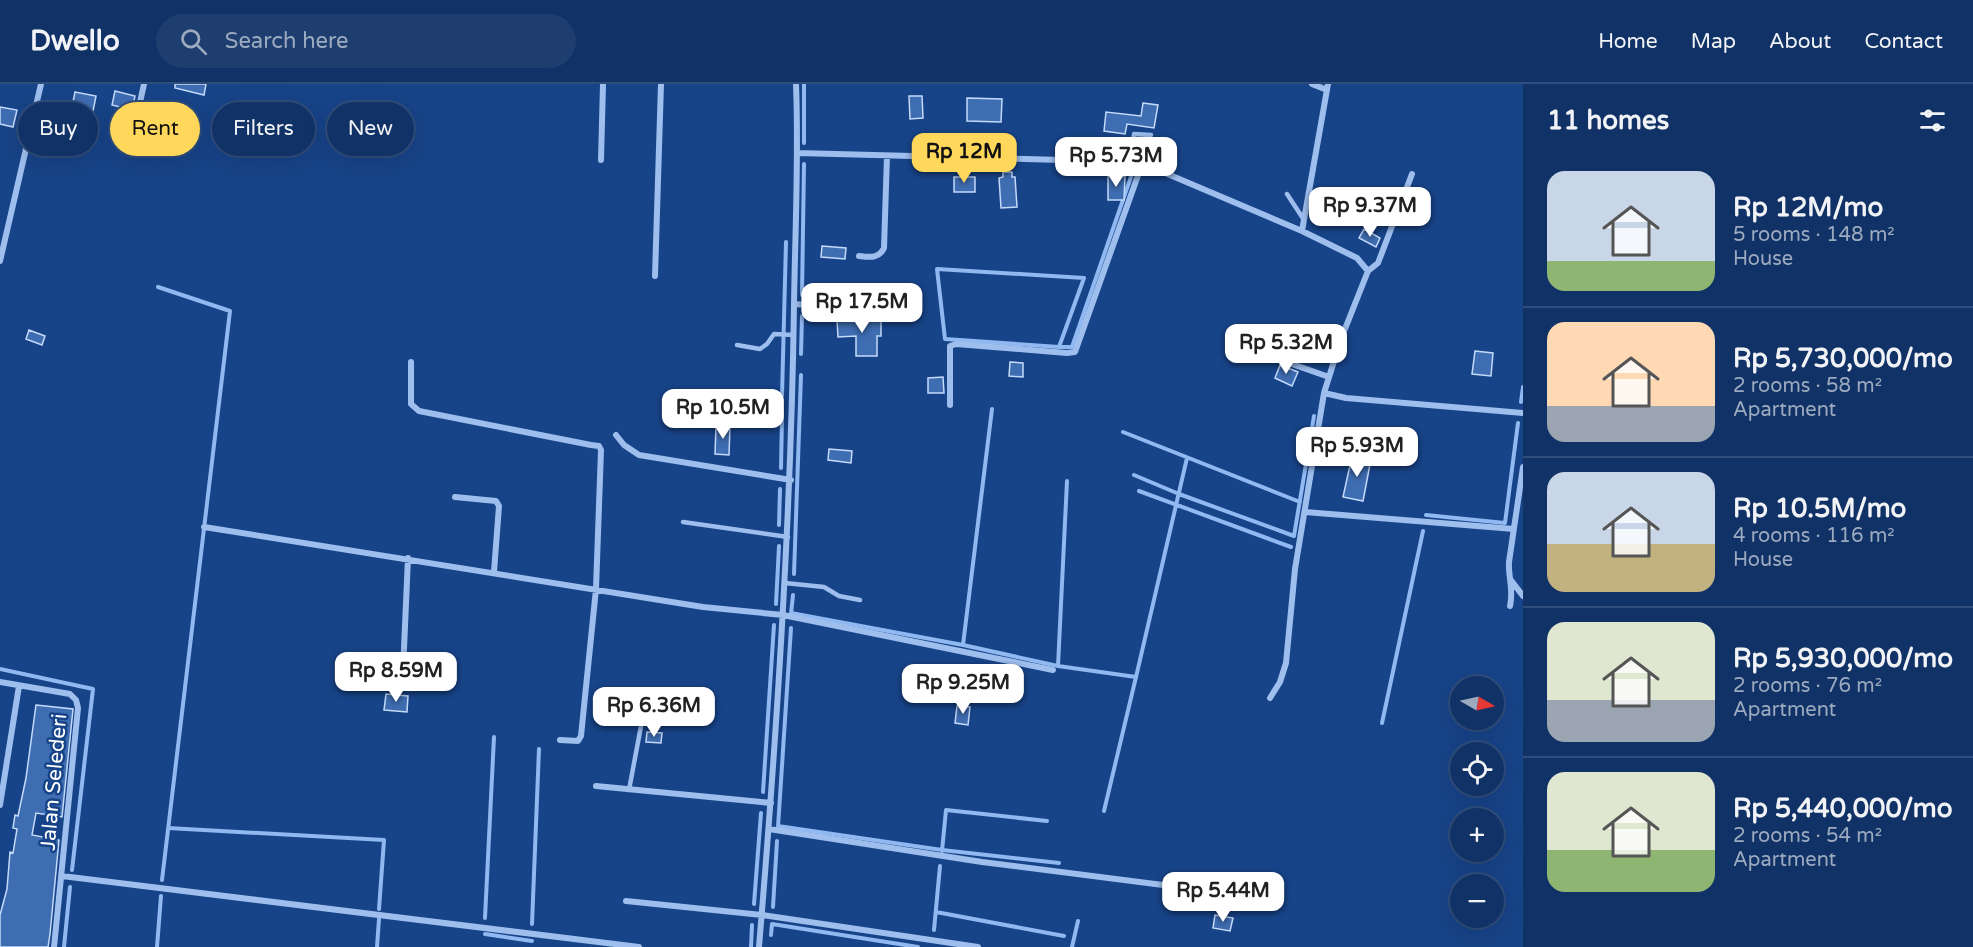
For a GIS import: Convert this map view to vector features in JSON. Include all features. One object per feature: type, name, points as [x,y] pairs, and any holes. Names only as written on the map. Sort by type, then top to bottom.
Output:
[{"type":"street","points":[[0,261],[41,84]]},
{"type":"street","points":[[140,102],[144,84]]},
{"type":"street","points":[[601,160],[603,84]]},
{"type":"street","points":[[655,276],[661,84]]},
{"type":"street","points":[[759,947],[771,803],[788,537],[794,335],[796,84]]},
{"type":"street","points":[[1302,231],[1328,87],[1312,84]]},
{"type":"street","points":[[797,153],[1062,160],[1164,171],[1302,231],[1357,258],[1368,271]]},
{"type":"street","points":[[859,256],[875,257],[884,249],[887,156]]},
{"type":"street","points":[[950,405],[950,346],[956,344],[1067,353],[1075,351],[1141,167]]},
{"type":"street","points":[[1270,698],[1280,682],[1286,663],[1295,569],[1324,393],[1368,271],[1378,263],[1412,174]]},
{"type":"street","points":[[794,304],[880,310]]},
{"type":"street","points":[[1238,345],[1329,377]]},
{"type":"street","points":[[411,362],[411,404],[419,411],[599,446],[601,450],[596,589],[581,736],[578,741],[560,740]]},
{"type":"street","points":[[1324,393],[1346,398],[1523,413]]},
{"type":"street","points":[[616,435],[624,445],[639,455],[790,480]]},
{"type":"street","points":[[1510,606],[1513,590],[1508,573],[1523,467]]},
{"type":"street","points":[[455,497],[496,501],[499,506],[494,572]]},
{"type":"street","points":[[1305,512],[1514,529]]},
{"type":"street","points":[[204,527],[703,607],[783,615],[1053,670]]},
{"type":"street","points":[[391,684],[400,678],[403,671],[408,558]]},
{"type":"street","points":[[1510,579],[1523,596]]},
{"type":"street","name":"Jalan Selederi","points":[[0,682],[70,694],[76,700],[78,708],[54,947]]},
{"type":"street","points":[[0,805],[19,686]]},
{"type":"street","points":[[596,786],[771,803]]},
{"type":"street","points":[[769,829],[982,862],[1210,891]]},
{"type":"street","points":[[62,876],[639,947]]},
{"type":"street","points":[[626,901],[762,915],[978,947]]},
{"type":"lane","points":[[1129,166],[1134,134],[1151,135]]},
{"type":"lane","points":[[1287,194],[1304,220]]},
{"type":"lane","points":[[737,345],[760,349],[774,334],[794,335]]},
{"type":"lane","points":[[683,522],[788,537]]},
{"type":"lane","points":[[785,583],[824,587],[839,596],[860,600]]},
{"type":"lane","points":[[629,790],[644,710]]},
{"type":"building","points":[[175,84],[206,84],[204,95],[175,88]]},
{"type":"building","points":[[115,91],[135,96],[134,102],[113,102]]},
{"type":"building","points":[[75,92],[96,96],[95,102],[73,102]]},
{"type":"building","points":[[909,96],[922,96],[923,118],[910,119]]},
{"type":"building","points":[[967,98],[1002,99],[1001,122],[967,121]]},
{"type":"building","points":[[1143,103],[1158,105],[1154,128],[1127,124],[1125,134],[1104,131],[1106,112],[1141,116]]},
{"type":"building","points":[[0,107],[17,110],[13,127],[0,124]]},
{"type":"building","points":[[1003,172],[1012,172],[1012,177],[1015,177],[1017,207],[1001,208],[999,178],[1003,177]]},
{"type":"building","points":[[1108,176],[1125,176],[1124,200],[1108,200]]},
{"type":"building","points":[[954,177],[975,177],[975,192],[954,192]]},
{"type":"building","points":[[1364,229],[1380,238],[1376,247],[1359,238]]},
{"type":"building","points":[[822,246],[846,248],[845,259],[821,257]]},
{"type":"building","points":[[881,318],[881,336],[877,336],[877,356],[856,356],[856,336],[838,337],[837,320]]},
{"type":"building","points":[[29,330],[45,336],[42,345],[26,339]]},
{"type":"building","points":[[1475,351],[1493,353],[1491,376],[1472,374]]},
{"type":"building","points":[[1010,362],[1023,363],[1023,377],[1009,376]]},
{"type":"building","points":[[1280,365],[1298,372],[1292,386],[1275,378]]},
{"type":"building","points":[[943,377],[944,393],[928,393],[928,378]]},
{"type":"building","points":[[716,426],[730,426],[729,455],[715,454]]},
{"type":"building","points":[[829,449],[852,451],[851,463],[828,460]]},
{"type":"building","points":[[1352,456],[1371,459],[1363,501],[1343,497]]},
{"type":"building","points":[[386,694],[408,696],[407,712],[384,710]]},
{"type":"building","points":[[36,705],[73,709],[62,817],[36,813],[32,835],[59,840],[50,934],[48,947],[0,947],[0,915],[7,889],[10,852],[13,853],[17,829],[13,828],[15,815],[18,816],[26,778]]},
{"type":"building","points":[[957,706],[970,707],[968,725],[955,723]]},
{"type":"building","points":[[647,732],[662,733],[661,743],[646,742]]},
{"type":"building","points":[[1215,915],[1233,918],[1230,931],[1213,928]]},
{"type":"waterway","points":[[804,84],[804,143]]},
{"type":"waterway","points":[[802,295],[804,164]]},
{"type":"waterway","points":[[1059,347],[1084,278],[937,269],[945,339],[1059,347],[1072,347],[1133,171]]},
{"type":"waterway","points":[[782,396],[786,242]]},
{"type":"waterway","points":[[158,287],[230,311],[162,880]]},
{"type":"waterway","points":[[801,354],[802,316]]},
{"type":"waterway","points":[[794,574],[801,375]]},
{"type":"waterway","points":[[1521,402],[1523,387]]},
{"type":"waterway","points":[[992,409],[963,645],[1058,666]]},
{"type":"waterway","points":[[1134,475],[1294,536],[1314,416]]},
{"type":"waterway","points":[[781,468],[782,417]]},
{"type":"waterway","points":[[1426,515],[1505,523],[1518,423]]},
{"type":"waterway","points":[[1123,432],[1300,502]]},
{"type":"waterway","points":[[1067,481],[1058,666],[1136,677],[1187,458]]},
{"type":"waterway","points":[[779,525],[780,489]]},
{"type":"waterway","points":[[1139,491],[1291,547]]},
{"type":"waterway","points":[[1382,723],[1423,531]]},
{"type":"waterway","points":[[776,604],[779,546]]},
{"type":"waterway","points":[[791,614],[793,595]]},
{"type":"waterway","points":[[791,613],[963,645]]},
{"type":"waterway","points":[[763,792],[774,625]]},
{"type":"waterway","points":[[778,827],[791,628]]},
{"type":"waterway","points":[[0,669],[93,689],[72,870]]},
{"type":"waterway","points":[[1104,811],[1136,677]]},
{"type":"waterway","points":[[485,918],[494,737]]},
{"type":"waterway","points":[[532,924],[539,749]]},
{"type":"waterway","points":[[942,851],[946,810],[1047,821]]},
{"type":"waterway","points":[[754,904],[761,813]]},
{"type":"waterway","points":[[778,826],[942,850],[1059,863]]},
{"type":"waterway","points":[[168,828],[384,840],[379,909]]},
{"type":"waterway","points":[[773,907],[777,841]]},
{"type":"waterway","points":[[934,930],[940,866]]},
{"type":"waterway","points":[[64,947],[70,887]]},
{"type":"waterway","points":[[157,947],[161,896]]},
{"type":"waterway","points":[[936,912],[1064,936]]},
{"type":"waterway","points":[[377,947],[379,919]]},
{"type":"waterway","points":[[1072,947],[1078,921]]},
{"type":"waterway","points":[[772,924],[918,947]]},
{"type":"waterway","points":[[771,935],[772,924]]},
{"type":"waterway","points":[[751,947],[752,925]]},
{"type":"waterway","points":[[485,934],[532,941]]}]
